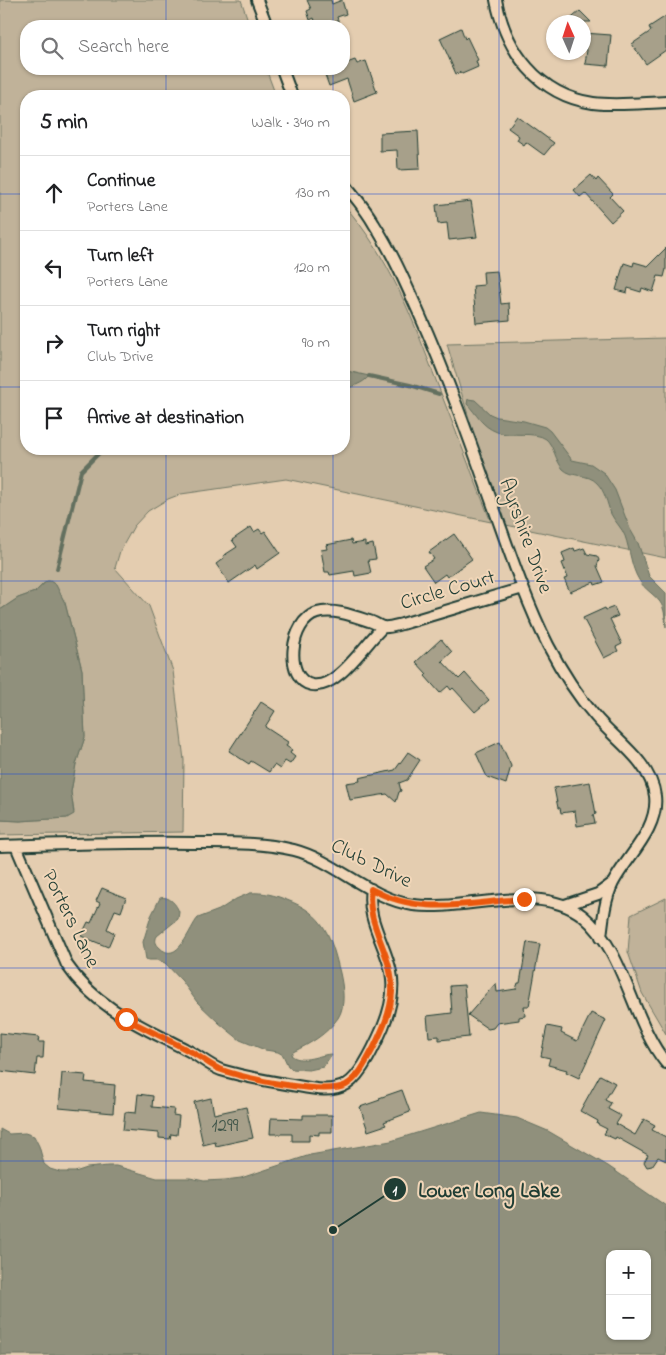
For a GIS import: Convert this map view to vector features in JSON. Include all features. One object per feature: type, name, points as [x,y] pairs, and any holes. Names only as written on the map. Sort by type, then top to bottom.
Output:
[{"type":"street","points":[[257,0],[265,20]]},
{"type":"street","points":[[496,0],[506,33],[514,50],[530,72],[549,87],[571,97],[593,103],[666,102]]},
{"type":"street","points":[[284,75],[290,90]]},
{"type":"street","name":"Ayrshire Drive","points":[[350,191],[373,222],[388,247],[440,360],[523,588],[547,642],[564,675],[596,718],[640,763],[651,781],[655,804],[650,826],[613,883],[607,900],[601,937]]},
{"type":"street","name":"Circle Court","points":[[383,627],[342,672],[329,683],[311,685],[301,680],[296,669],[294,647],[298,629],[308,617],[320,612],[332,612],[383,627],[402,624],[523,588]]},
{"type":"street","name":"Club Drive","points":[[0,846],[169,843],[244,844],[282,847],[306,853],[326,862],[371,889],[400,902],[423,906],[447,906],[524,899],[565,905],[585,918],[601,937],[618,966],[649,1037],[666,1064]]},
{"type":"street","name":"Porters Lane","points":[[16,846],[67,965],[82,985],[101,1002],[126,1019],[186,1049],[219,1069],[269,1081],[312,1088],[339,1088],[353,1080],[376,1044],[390,1006],[391,971],[372,920],[370,907],[371,889]]},
{"type":"street","name":"Ayrshire Drive","points":[[565,905],[598,894],[613,883]]},
{"type":"shaded area","points":[[0,0],[241,0],[248,20],[20,20],[20,75],[268,75],[274,90],[20,90],[20,455],[350,455],[350,212],[374,245],[409,312],[491,522],[286,479],[181,494],[168,499],[148,511],[134,526],[120,551],[115,568],[149,606],[173,671],[184,760],[183,832],[0,835],[0,820],[20,821],[67,818],[74,812],[71,792],[76,764],[85,737],[82,670],[65,603],[53,583],[44,583],[35,592],[18,598],[0,610]]},
{"type":"shaded area","points":[[666,338],[666,558],[506,525],[476,442],[447,344]]},
{"type":"shaded area","points":[[350,372],[369,376],[350,388]]},
{"type":"shaded area","points":[[468,399],[475,400],[490,414],[497,417],[524,421],[545,427],[572,460],[591,464],[604,473],[615,490],[630,529],[638,543],[649,576],[666,593],[666,627],[662,605],[636,575],[625,536],[611,514],[600,486],[589,478],[571,474],[563,469],[546,439],[536,435],[502,433],[492,429],[483,423],[467,404]]},
{"type":"shaded area","points":[[47,581],[56,585],[65,603],[82,670],[85,737],[76,764],[71,792],[74,814],[67,818],[20,821],[0,820],[0,610],[18,598],[35,592]]},
{"type":"shaded area","points":[[250,893],[273,895],[300,906],[318,920],[329,938],[337,960],[342,984],[343,1002],[341,1013],[323,1034],[291,1055],[295,1058],[306,1059],[332,1054],[323,1067],[309,1070],[292,1069],[288,1066],[283,1055],[278,1052],[265,1050],[240,1040],[197,1002],[182,981],[165,963],[146,959],[143,942],[151,916],[160,898],[169,899],[179,912],[178,919],[157,936],[156,939],[159,947],[166,952],[172,952],[183,943],[198,918],[219,910]]},
{"type":"shaded area","points":[[666,898],[666,1034],[642,993],[628,952],[631,915]]},
{"type":"shaded area","points":[[481,1113],[517,1118],[548,1131],[608,1166],[666,1206],[666,1355],[0,1355],[0,1129],[9,1134],[25,1133],[34,1136],[44,1164],[50,1169],[60,1172],[75,1172],[87,1168],[116,1166],[157,1178],[190,1178],[204,1181],[225,1180],[241,1178],[310,1155],[391,1141]]},
{"type":"building","points":[[307,0],[331,0],[332,4],[342,0],[346,14],[337,17],[338,20],[315,20],[314,18],[310,20],[307,11],[311,9]]},
{"type":"building","points":[[580,11],[584,15],[575,15]]},
{"type":"building","points":[[666,16],[666,50],[646,64],[632,44],[651,31],[649,27]]},
{"type":"building","points":[[461,28],[465,39],[467,37],[478,60],[476,61],[478,67],[462,74],[461,72],[456,74],[440,38]]},
{"type":"building","points":[[591,34],[611,35],[608,66],[585,64],[586,60],[591,60]]},
{"type":"building","points":[[355,60],[357,64],[366,61],[377,92],[354,101],[347,79],[329,86],[325,75],[350,75],[350,62]]},
{"type":"building","points":[[517,116],[554,143],[544,155],[526,142],[524,145],[517,140],[519,136],[508,128]]},
{"type":"building","points":[[418,131],[420,169],[398,170],[397,150],[380,151],[380,133]]},
{"type":"building","points":[[591,175],[596,181],[598,178],[613,194],[610,197],[623,211],[611,222],[585,193],[580,197],[574,190]]},
{"type":"building","points":[[471,201],[477,237],[449,240],[447,223],[438,224],[436,205]]},
{"type":"building","points":[[666,248],[664,277],[658,276],[653,292],[642,288],[641,292],[628,288],[627,293],[616,290],[624,263],[633,266],[634,262],[648,266]]},
{"type":"building","points":[[497,271],[501,304],[509,303],[510,320],[476,323],[473,286],[484,285],[483,272]]},
{"type":"building","points":[[251,527],[254,532],[259,529],[262,533],[265,531],[280,553],[257,569],[255,565],[229,583],[216,564],[224,558],[223,556],[237,547],[232,540]]},
{"type":"building","points":[[454,534],[472,559],[447,577],[445,574],[434,582],[423,566],[434,559],[429,552]]},
{"type":"building","points":[[351,540],[352,544],[365,542],[365,546],[373,544],[376,559],[368,560],[371,573],[355,576],[354,571],[330,575],[329,572],[325,572],[321,550],[327,549],[326,545]]},
{"type":"building","points":[[574,548],[575,551],[584,548],[587,554],[597,556],[599,560],[597,566],[604,582],[595,585],[594,582],[570,592],[564,579],[568,578],[562,563],[565,562],[562,553]]},
{"type":"building","points":[[614,607],[618,616],[610,619],[622,644],[616,647],[618,651],[604,658],[583,618],[605,608],[606,610]]},
{"type":"building","points":[[441,639],[452,652],[442,661],[459,679],[465,673],[489,700],[475,712],[453,688],[451,690],[448,686],[440,693],[416,662]]},
{"type":"building","points":[[261,702],[275,711],[265,727],[288,742],[286,746],[292,750],[290,753],[295,757],[290,764],[285,761],[280,769],[274,765],[269,772],[251,761],[249,764],[229,751]]},
{"type":"building","points":[[500,742],[511,766],[506,784],[487,777],[476,753]]},
{"type":"building","points":[[408,752],[420,760],[407,780],[399,783],[401,791],[396,802],[387,794],[350,800],[346,783],[360,781],[359,778],[395,770]]},
{"type":"building","points":[[590,782],[596,814],[593,815],[595,823],[577,826],[575,811],[561,813],[560,808],[558,808],[554,788]]},
{"type":"building","points":[[102,888],[126,898],[121,912],[115,910],[107,929],[114,933],[108,947],[81,936],[88,922],[91,923],[100,903],[96,901]]},
{"type":"building","points":[[527,942],[540,944],[529,1006],[524,1006],[525,1016],[519,1017],[519,1020],[497,1023],[493,1028],[488,1029],[468,1015],[496,983],[497,992],[516,989],[518,983],[520,983]]},
{"type":"building","points":[[464,985],[469,1037],[439,1040],[439,1036],[429,1037],[427,1016],[452,1013],[450,986]]},
{"type":"building","points":[[591,1013],[606,1020],[579,1078],[566,1072],[567,1070],[548,1065],[550,1058],[541,1056],[547,1026],[562,1029],[561,1033],[577,1041]]},
{"type":"building","points":[[0,1033],[39,1037],[38,1042],[44,1042],[43,1058],[37,1058],[35,1075],[0,1071]]},
{"type":"building","points":[[62,1073],[86,1075],[85,1082],[115,1085],[113,1113],[59,1108]]},
{"type":"building","points":[[600,1075],[615,1083],[605,1100],[611,1103],[608,1109],[621,1116],[616,1124],[635,1135],[644,1119],[655,1125],[652,1130],[666,1137],[666,1161],[658,1157],[652,1166],[647,1167],[644,1162],[648,1155],[616,1137],[615,1139],[604,1134],[607,1129],[597,1124],[598,1121],[580,1111]]},
{"type":"building","points":[[402,1090],[410,1112],[384,1122],[386,1125],[368,1131],[360,1107]]},
{"type":"building","points":[[138,1094],[153,1096],[152,1107],[174,1109],[173,1115],[179,1116],[177,1135],[171,1134],[170,1139],[159,1138],[159,1133],[123,1130],[125,1112],[136,1113]]},
{"type":"building","points":[[211,1098],[214,1114],[246,1107],[253,1138],[216,1146],[215,1142],[203,1145],[194,1102]]},
{"type":"building","points":[[303,1115],[332,1115],[332,1132],[319,1132],[319,1135],[309,1134],[309,1141],[292,1141],[292,1134],[270,1134],[271,1118],[303,1119]]},
{"type":"waterway","points":[[369,376],[439,394]]},
{"type":"waterway","points":[[57,569],[81,471],[97,455]]},
{"type":"place","name":"Lower Long Lake","points":[[333,1230]]},
{"type":"route","points":[[126,1019],[186,1049],[219,1069],[306,1088],[339,1088],[353,1080],[376,1044],[388,1015],[392,994],[391,971],[372,920],[370,907],[371,889],[400,902],[423,906],[462,905],[524,899]]}]
